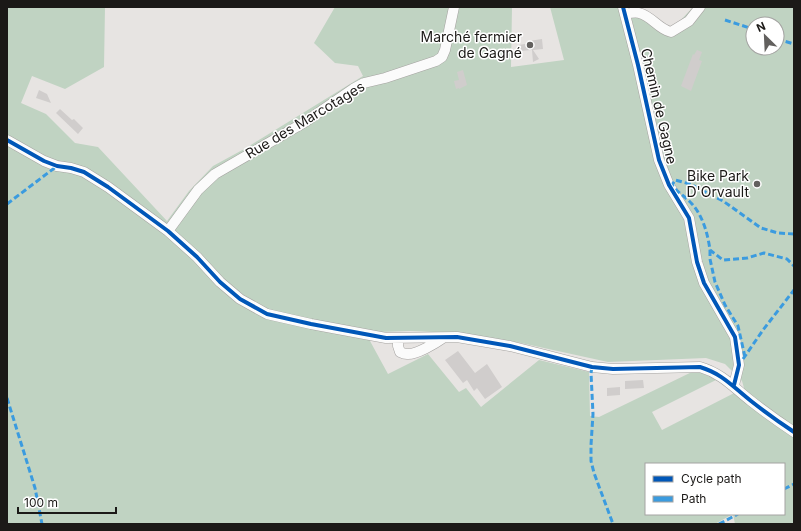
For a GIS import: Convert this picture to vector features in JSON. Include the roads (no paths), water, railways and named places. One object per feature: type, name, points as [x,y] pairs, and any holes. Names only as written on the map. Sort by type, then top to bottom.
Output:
[{"type":"street","name":"Rue des Marcotages","points":[[168,231],[198,190],[215,174],[305,122],[353,88],[364,83],[385,78],[436,61],[442,57],[445,50],[454,7]]},
{"type":"street","points":[[625,11],[638,12],[665,31],[670,32],[689,21],[700,7]]},
{"type":"street","name":"Chemin de Gagne","points":[[625,11],[659,160],[669,185],[690,218],[697,262],[704,283],[735,337],[739,365],[734,385]]},
{"type":"street","points":[[7,140],[44,161],[84,172],[108,187],[168,231],[197,257],[220,282],[235,295],[267,314],[386,338],[457,337],[510,346],[592,367],[613,369],[700,367],[712,370],[720,375],[734,385],[750,400],[794,432]]},
{"type":"street","points":[[398,338],[400,352],[407,354],[423,350],[437,343],[443,338]]},
{"type":"place","name":"Marché fermier de Gagné","points":[[530,45]]},
{"type":"place","name":"Bike Park D'Orvault","points":[[757,184]]}]
